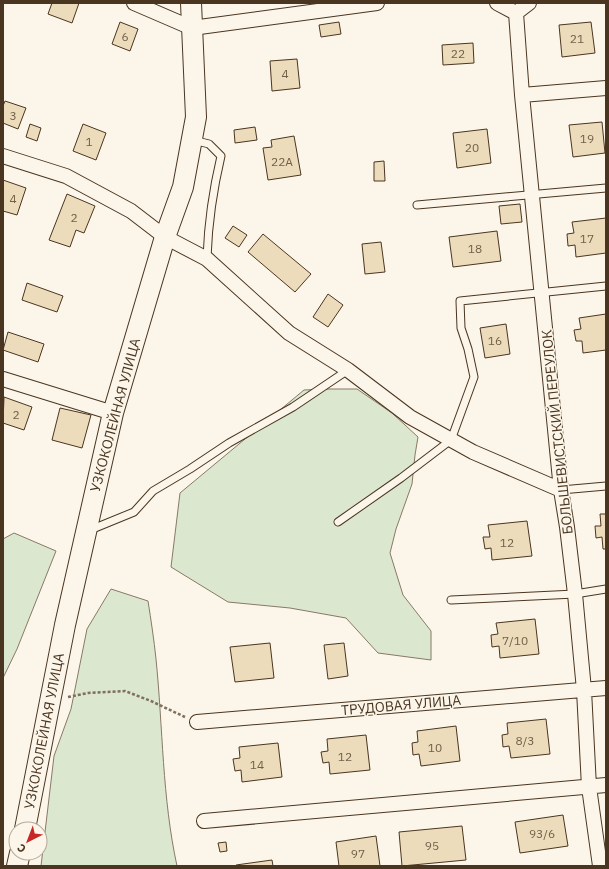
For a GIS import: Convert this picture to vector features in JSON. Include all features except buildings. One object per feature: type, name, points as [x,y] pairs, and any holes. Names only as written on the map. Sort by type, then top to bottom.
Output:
[{"type":"street","points":[[134,3],[192,28],[377,3]]},
{"type":"street","name":"УЗКОКОЛЕЙНАЯ УЛИЦА","points":[[27,821],[65,624],[113,413],[165,237],[183,187],[196,117],[191,3]]},
{"type":"street","points":[[497,3],[516,13],[529,3]]},
{"type":"street","name":"БОЛЬШЕВИСТСКИЙ ПЕРЕУЛОК","points":[[516,13],[522,95],[561,490],[568,527],[576,594],[584,690],[589,787],[600,866]]},
{"type":"street","points":[[522,95],[606,88]]},
{"type":"street","points":[[3,156],[66,176],[132,211],[165,237],[207,259],[288,333],[348,370],[410,417],[473,452],[561,490]]},
{"type":"street","points":[[3,379],[113,413]]},
{"type":"street","name":"ТРУДОВАЯ УЛИЦА","points":[[197,722],[606,688]]},
{"type":"street","points":[[204,821],[606,785]]},
{"type":"lane","points":[[192,140],[209,144],[221,156],[208,232],[207,259]]},
{"type":"lane","points":[[417,205],[606,188]]},
{"type":"lane","points":[[338,522],[401,478],[451,440],[474,377],[468,349],[461,328],[460,301],[606,286]]},
{"type":"lane","points":[[86,532],[134,512],[153,491],[229,443],[293,407],[348,370]]},
{"type":"lane","points":[[561,490],[606,486]]},
{"type":"lane","points":[[451,600],[576,594],[606,589]]},
{"type":"path","points":[[50,701],[88,693],[125,691],[197,722]]},
{"type":"green space","points":[[357,389],[392,413],[418,437],[412,484],[396,529],[390,553],[403,595],[431,631],[431,660],[378,653],[346,618],[290,608],[228,602],[171,567],[180,493],[304,390]]},
{"type":"green space","points":[[14,533],[56,551],[17,649],[3,678],[3,539]]},
{"type":"green space","points":[[111,589],[148,601],[156,659],[168,814],[177,866],[41,866],[42,861],[48,861],[48,821],[46,821],[54,756],[71,709],[87,629]]}]
